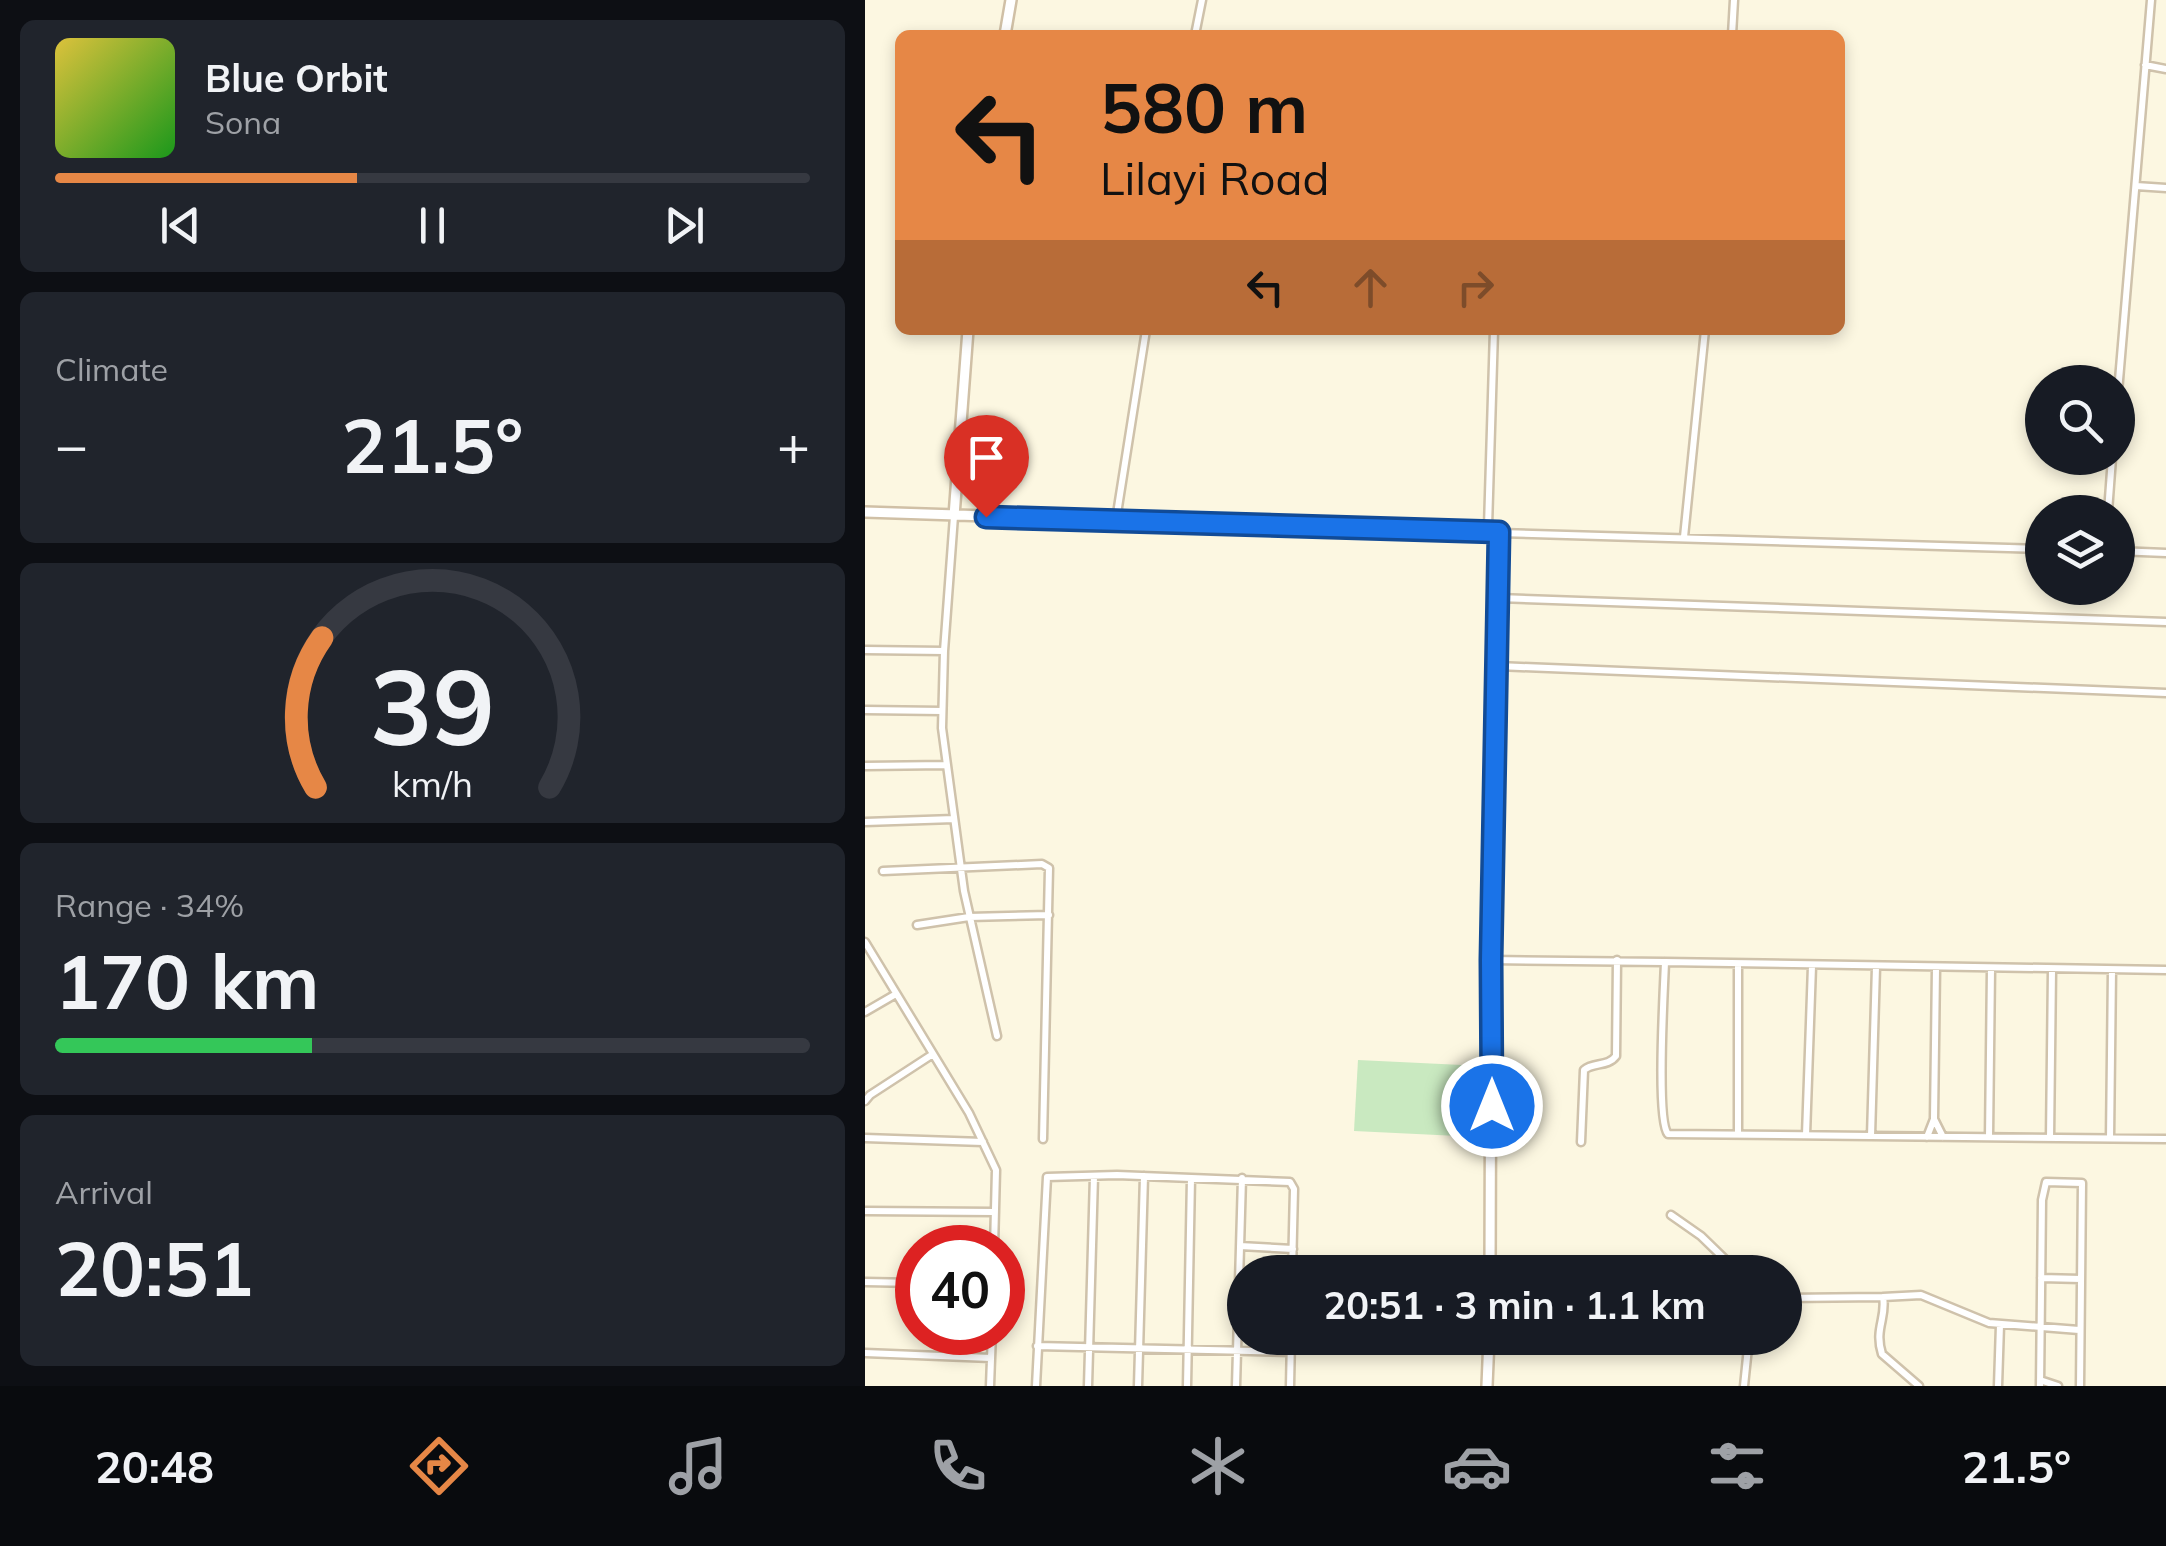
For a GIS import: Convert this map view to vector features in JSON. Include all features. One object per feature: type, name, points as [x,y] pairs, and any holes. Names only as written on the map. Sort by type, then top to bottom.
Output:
[{"type":"street","points":[[1006,30],[1011,0]]},
{"type":"street","points":[[1196,30],[1201,0]]},
{"type":"street","points":[[1731,30],[1734,0]]},
{"type":"street","points":[[2120,365],[2151,0]]},
{"type":"street","points":[[2145,65],[2166,68]]},
{"type":"street","points":[[2135,186],[2166,188]]},
{"type":"street","points":[[967,335],[941,711],[969,917],[997,1036]]},
{"type":"street","points":[[1116,521],[1145,335]]},
{"type":"street","points":[[1494,335],[1488,528],[1499,532]]},
{"type":"street","points":[[1684,537],[1704,335]]},
{"type":"street","points":[[865,512],[2025,548]]},
{"type":"street","points":[[1491,1255],[1491,960],[1499,532]]},
{"type":"street","points":[[2135,552],[2166,553]]},
{"type":"street","points":[[1499,598],[2166,622]]},
{"type":"street","points":[[865,650],[943,651]]},
{"type":"street","points":[[1499,666],[2166,693]]},
{"type":"street","points":[[865,710],[941,711]]},
{"type":"street","points":[[865,766],[946,765]]},
{"type":"street","points":[[865,822],[954,819]]},
{"type":"street","points":[[883,871],[1047,864],[1043,1139]]},
{"type":"street","points":[[917,925],[969,917],[1049,915]]},
{"type":"street","points":[[865,942],[933,1054],[996,1170],[995,1225]]},
{"type":"street","points":[[1491,960],[2166,970]]},
{"type":"street","points":[[1581,1142],[1584,1070],[1615,1056],[1617,960]]},
{"type":"street","points":[[1665,962],[1661,1097],[1663,1128],[1668,1134],[2166,1139]]},
{"type":"street","points":[[1738,964],[1738,1134]]},
{"type":"street","points":[[1806,1135],[1812,966]]},
{"type":"street","points":[[1871,1136],[1876,967]]},
{"type":"street","points":[[1927,1136],[1934,1119],[1936,968]]},
{"type":"street","points":[[1989,1138],[1991,969]]},
{"type":"street","points":[[2050,1138],[2052,970]]},
{"type":"street","points":[[2109,1138],[2112,970]]},
{"type":"street","points":[[865,1012],[897,994]]},
{"type":"street","points":[[865,1101],[933,1054]]},
{"type":"street","points":[[1934,1119],[1943,1137]]},
{"type":"street","points":[[865,1138],[983,1142]]},
{"type":"street","points":[[1036,1386],[1045,1179],[1050,1176],[1290,1182],[1293,1255]]},
{"type":"street","points":[[1089,1386],[1094,1176]]},
{"type":"street","points":[[1138,1386],[1144,1176]]},
{"type":"street","points":[[1187,1386],[1191,1178]]},
{"type":"street","points":[[1240,1255],[1241,1178]]},
{"type":"street","points":[[2058,1386],[2040,1383],[2041,1200],[2046,1182],[2081,1184],[2080,1386]]},
{"type":"street","points":[[865,1211],[995,1212]]},
{"type":"street","points":[[1671,1215],[1721,1255]]},
{"type":"street","points":[[1240,1246],[1293,1249]]},
{"type":"street","points":[[2041,1278],[2081,1279]]},
{"type":"street","points":[[865,1282],[895,1283]]},
{"type":"street","points":[[1802,1298],[1927,1296],[1961,1313],[2000,1325],[2079,1330]]},
{"type":"street","points":[[1883,1297],[1885,1306],[1878,1328],[1882,1354],[1919,1386]]},
{"type":"street","points":[[1998,1386],[2000,1325]]},
{"type":"street","points":[[1037,1346],[1227,1350]]},
{"type":"street","points":[[865,1353],[991,1358]]},
{"type":"street","points":[[990,1386],[991,1355]]},
{"type":"street","points":[[1236,1386],[1237,1355]]},
{"type":"street","points":[[1290,1386],[1291,1355]]},
{"type":"street","points":[[1487,1386],[1488,1355]]},
{"type":"street","points":[[1744,1386],[1747,1355]]},
{"type":"green space","points":[[1358,1060],[1462,1065],[1458,1136],[1354,1131]]},
{"type":"route","points":[[986,517],[1499,532],[1492,1106]]}]
